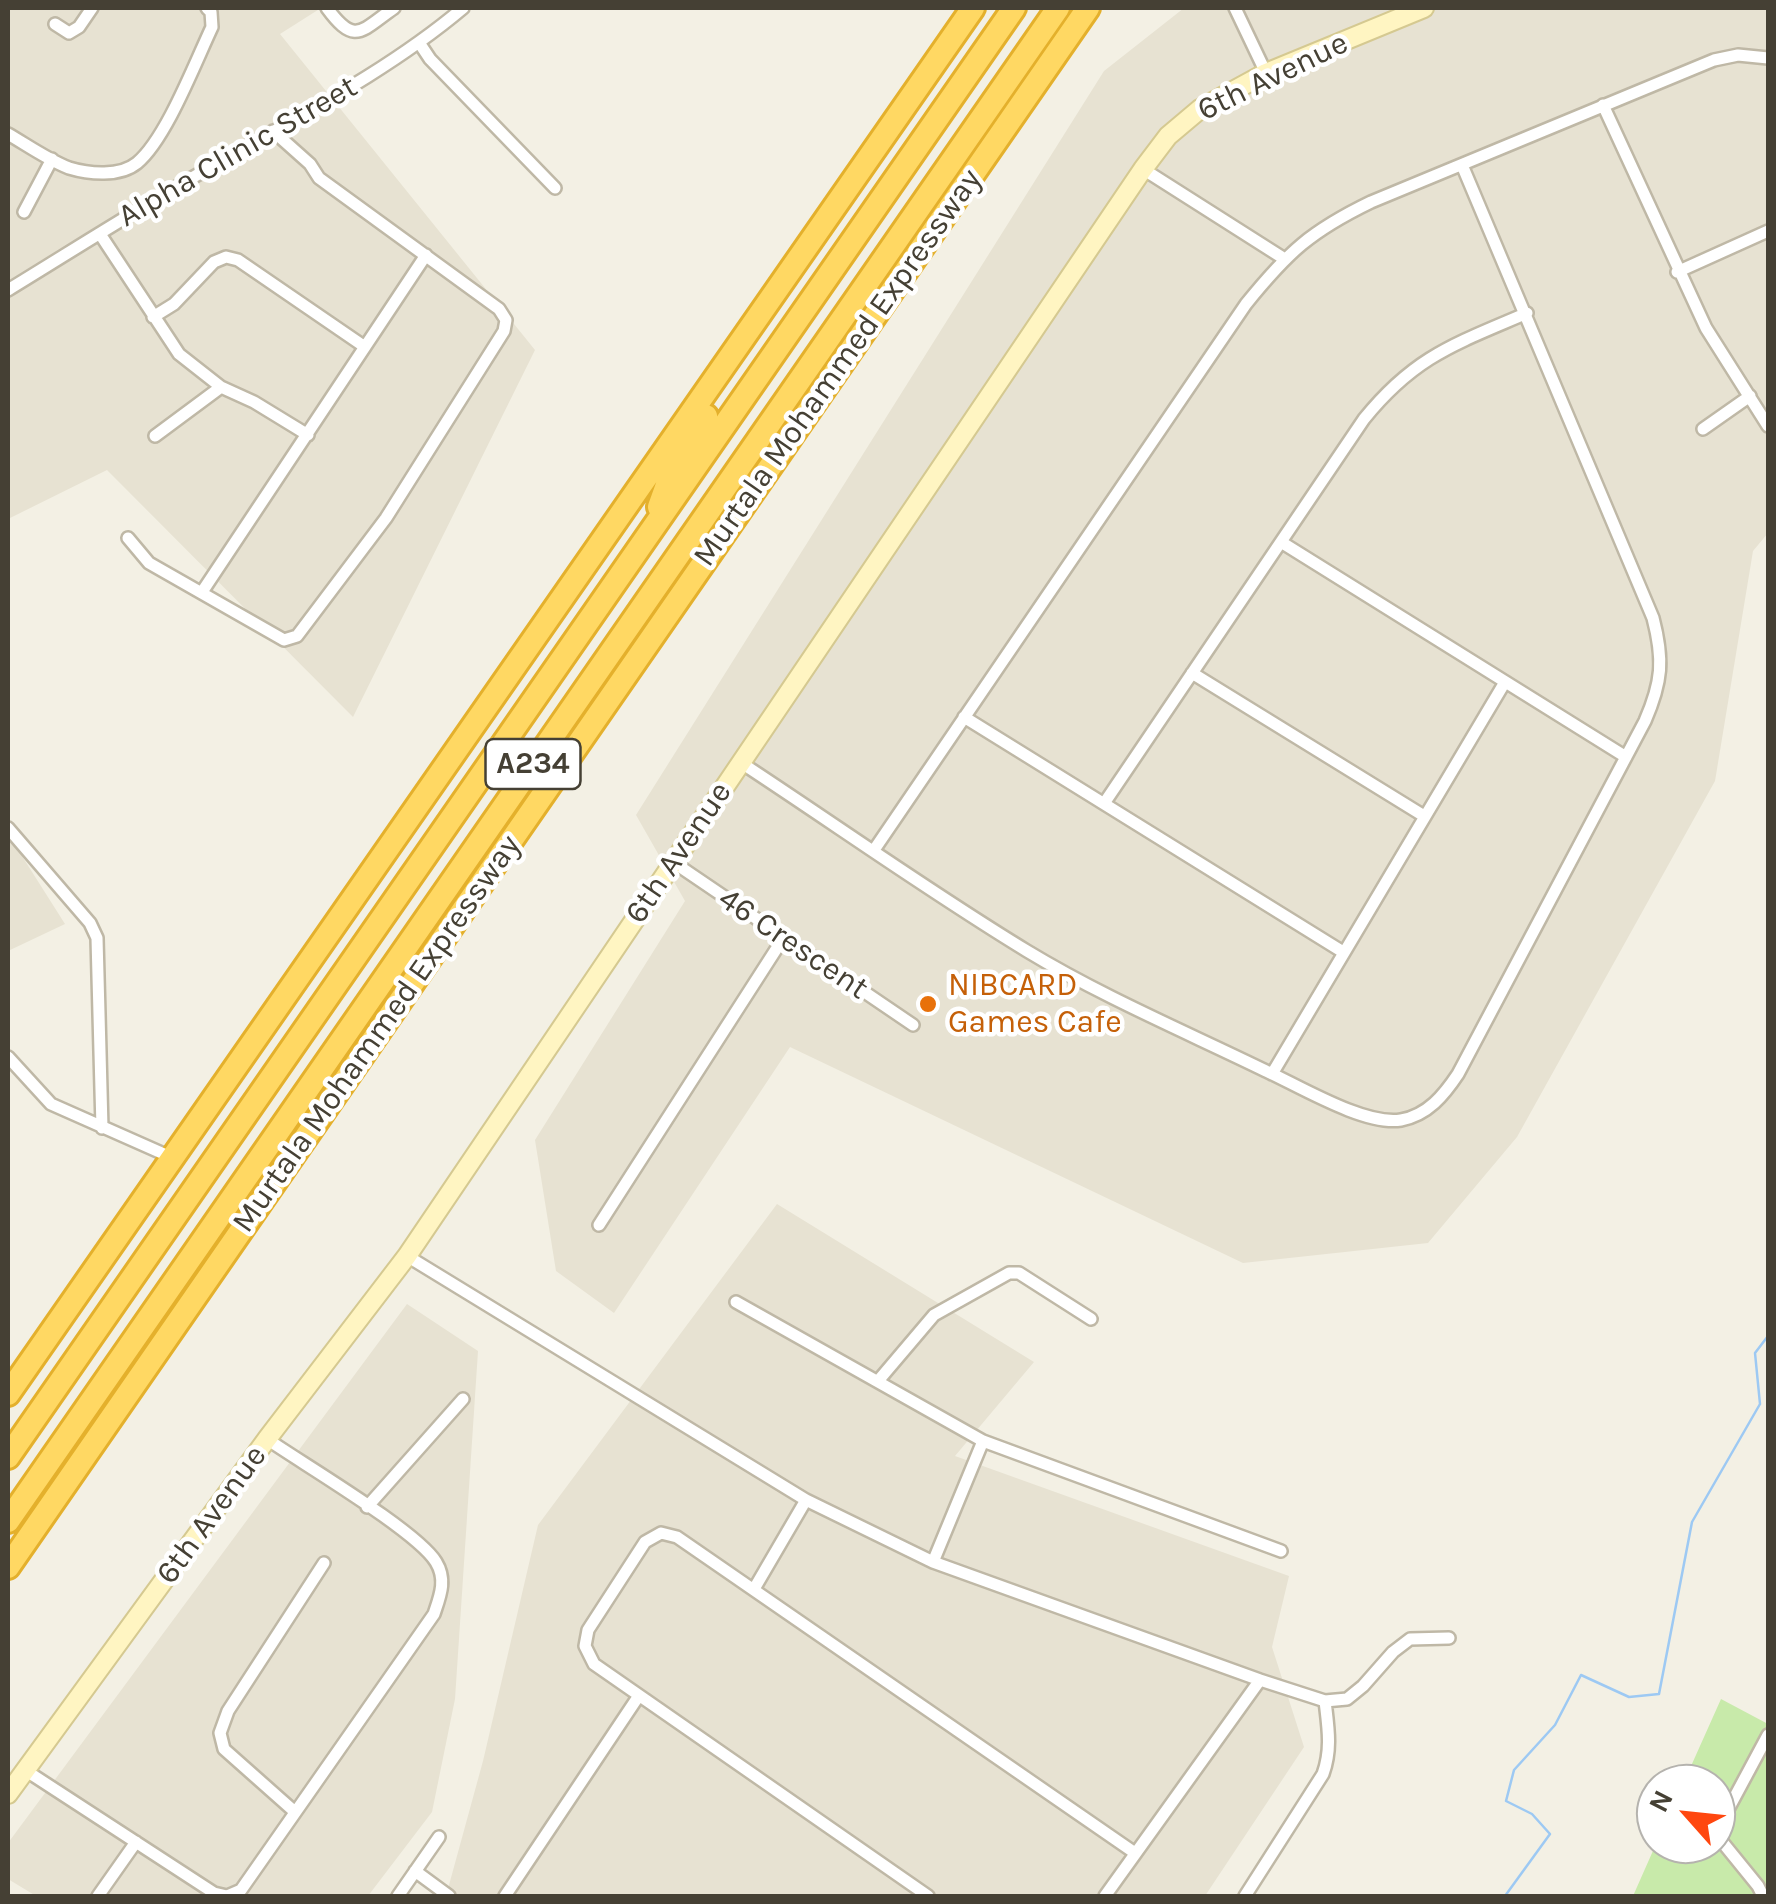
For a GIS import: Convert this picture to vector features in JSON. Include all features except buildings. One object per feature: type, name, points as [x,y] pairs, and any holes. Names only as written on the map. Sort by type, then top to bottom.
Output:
[{"type":"highway","points":[[8,1394],[973,8]]},
{"type":"highway","name":"Murtala Mohammed Expressway","points":[[8,1457],[1014,8]]},
{"type":"highway","name":"Murtala Mohammed Expressway","points":[[8,1521],[1058,8]]},
{"type":"highway","name":"Murtala Mohammed Expressway","points":[[8,1568],[1088,8]]},
{"type":"highway","points":[[647,538],[672,471],[735,369],[770,299]]},
{"type":"highway","points":[[710,509],[792,436]]},
{"type":"street","points":[[55,24],[69,33],[79,27],[92,8]]},
{"type":"street","points":[[8,134],[52,159],[92,172],[117,172],[135,164],[154,142],[212,27],[207,8]]},
{"type":"street","points":[[327,8],[341,26],[359,33],[394,8]]},
{"type":"street","name":"Alpha Clinic Street","points":[[8,290],[420,44],[463,8]]},
{"type":"street","points":[[1234,8],[1266,73]]},
{"type":"street","name":"6th Avenue","points":[[8,1794],[267,1439],[407,1256],[1168,136],[1200,108],[1266,73],[1424,8]]},
{"type":"street","points":[[420,44],[555,188]]},
{"type":"street","points":[[874,850],[1246,304],[1283,258],[1330,222],[1602,106],[1714,60],[1738,55],[1768,58]]},
{"type":"street","points":[[1602,106],[1708,332],[1768,426]]},
{"type":"street","points":[[128,538],[149,562],[284,640],[297,636],[386,518],[504,331],[506,320],[499,309],[319,178],[310,164],[273,131]]},
{"type":"street","points":[[24,212],[52,159]]},
{"type":"street","points":[[740,762],[1029,952],[1272,1074],[1379,1119],[1399,1120],[1420,1113],[1441,1099],[1468,1056],[1626,757],[1658,692],[1662,668],[1653,618],[1462,165]]},
{"type":"street","points":[[1143,168],[1283,258]]},
{"type":"street","points":[[1677,272],[1768,231]]},
{"type":"street","points":[[100,234],[179,354],[221,387],[308,435]]},
{"type":"street","points":[[202,592],[426,255]]},
{"type":"street","points":[[154,317],[174,304],[214,262],[226,257],[238,260],[366,347]]},
{"type":"street","points":[[1105,802],[1386,390],[1436,352],[1527,313]]},
{"type":"street","points":[[155,436],[221,387]]},
{"type":"street","points":[[1703,429],[1750,396]]},
{"type":"street","points":[[1281,542],[1626,757]]},
{"type":"street","points":[[1192,673],[1424,816]]},
{"type":"street","points":[[1272,1074],[1505,682]]},
{"type":"street","points":[[964,717],[1343,952]]},
{"type":"street","points":[[8,828],[90,923],[97,938],[102,1128]]},
{"type":"street","name":"46 Crescent","points":[[673,862],[913,1025]]},
{"type":"street","points":[[598,1225],[784,937]]},
{"type":"street","points":[[8,1057],[50,1104],[172,1158]]},
{"type":"street","points":[[407,1256],[806,1500],[933,1562],[1325,1701],[1347,1699],[1410,1638],[1448,1638]]},
{"type":"street","points":[[878,1382],[934,1315],[1009,1272],[1019,1273],[1090,1320]]},
{"type":"street","points":[[736,1302],[983,1441],[1281,1551]]},
{"type":"street","points":[[367,1507],[463,1399]]},
{"type":"street","points":[[26,1770],[214,1894],[231,1896],[241,1890],[434,1614],[444,1586],[437,1564],[425,1550],[267,1439]]},
{"type":"street","points":[[933,1562],[983,1441]]},
{"type":"street","points":[[754,1589],[806,1500]]},
{"type":"street","points":[[928,1896],[594,1664],[584,1646],[588,1630],[645,1542],[661,1533],[676,1537],[1134,1852]]},
{"type":"street","points":[[294,1812],[224,1749],[220,1734],[228,1711],[324,1563]]},
{"type":"street","points":[[1105,1896],[1260,1680]]},
{"type":"street","points":[[505,1896],[638,1697]]},
{"type":"street","points":[[1245,1896],[1330,1757],[1325,1701]]},
{"type":"street","points":[[1762,1896],[1717,1830],[1768,1736]]},
{"type":"street","points":[[398,1896],[438,1837]]},
{"type":"street","points":[[98,1896],[136,1842]]},
{"type":"street","points":[[415,1871],[449,1896]]},
{"type":"shaded area","points":[[8,8],[321,8],[280,34],[535,350],[353,717],[107,470],[8,519]]},
{"type":"shaded area","points":[[1184,8],[1768,8],[1768,533],[1753,551],[1715,781],[1517,1137],[1428,1243],[1243,1263],[790,1047],[614,1313],[556,1271],[535,1140],[685,901],[636,815],[1104,71]]},
{"type":"shaded area","points":[[8,834],[65,924],[8,951]]},
{"type":"shaded area","points":[[777,1204],[1034,1362],[955,1456],[1289,1576],[1272,1647],[1304,1747],[1205,1896],[446,1896],[483,1761],[538,1525]]},
{"type":"shaded area","points":[[407,1304],[478,1351],[455,1699],[432,1812],[368,1896],[36,1896],[8,1879],[8,1843]]},
{"type":"green space","points":[[1721,1699],[1768,1724],[1768,1896],[1633,1896],[1647,1864],[1736,1864],[1736,1764],[1692,1764]]},
{"type":"waterway","points":[[1505,1896],[1550,1834],[1532,1814],[1506,1801],[1514,1770],[1555,1725],[1581,1675],[1629,1697],[1659,1694],[1692,1522],[1760,1404],[1755,1353],[1768,1336]]},
{"type":"place","name":"NIBCARD Games Cafe","points":[[928,1004]]}]
